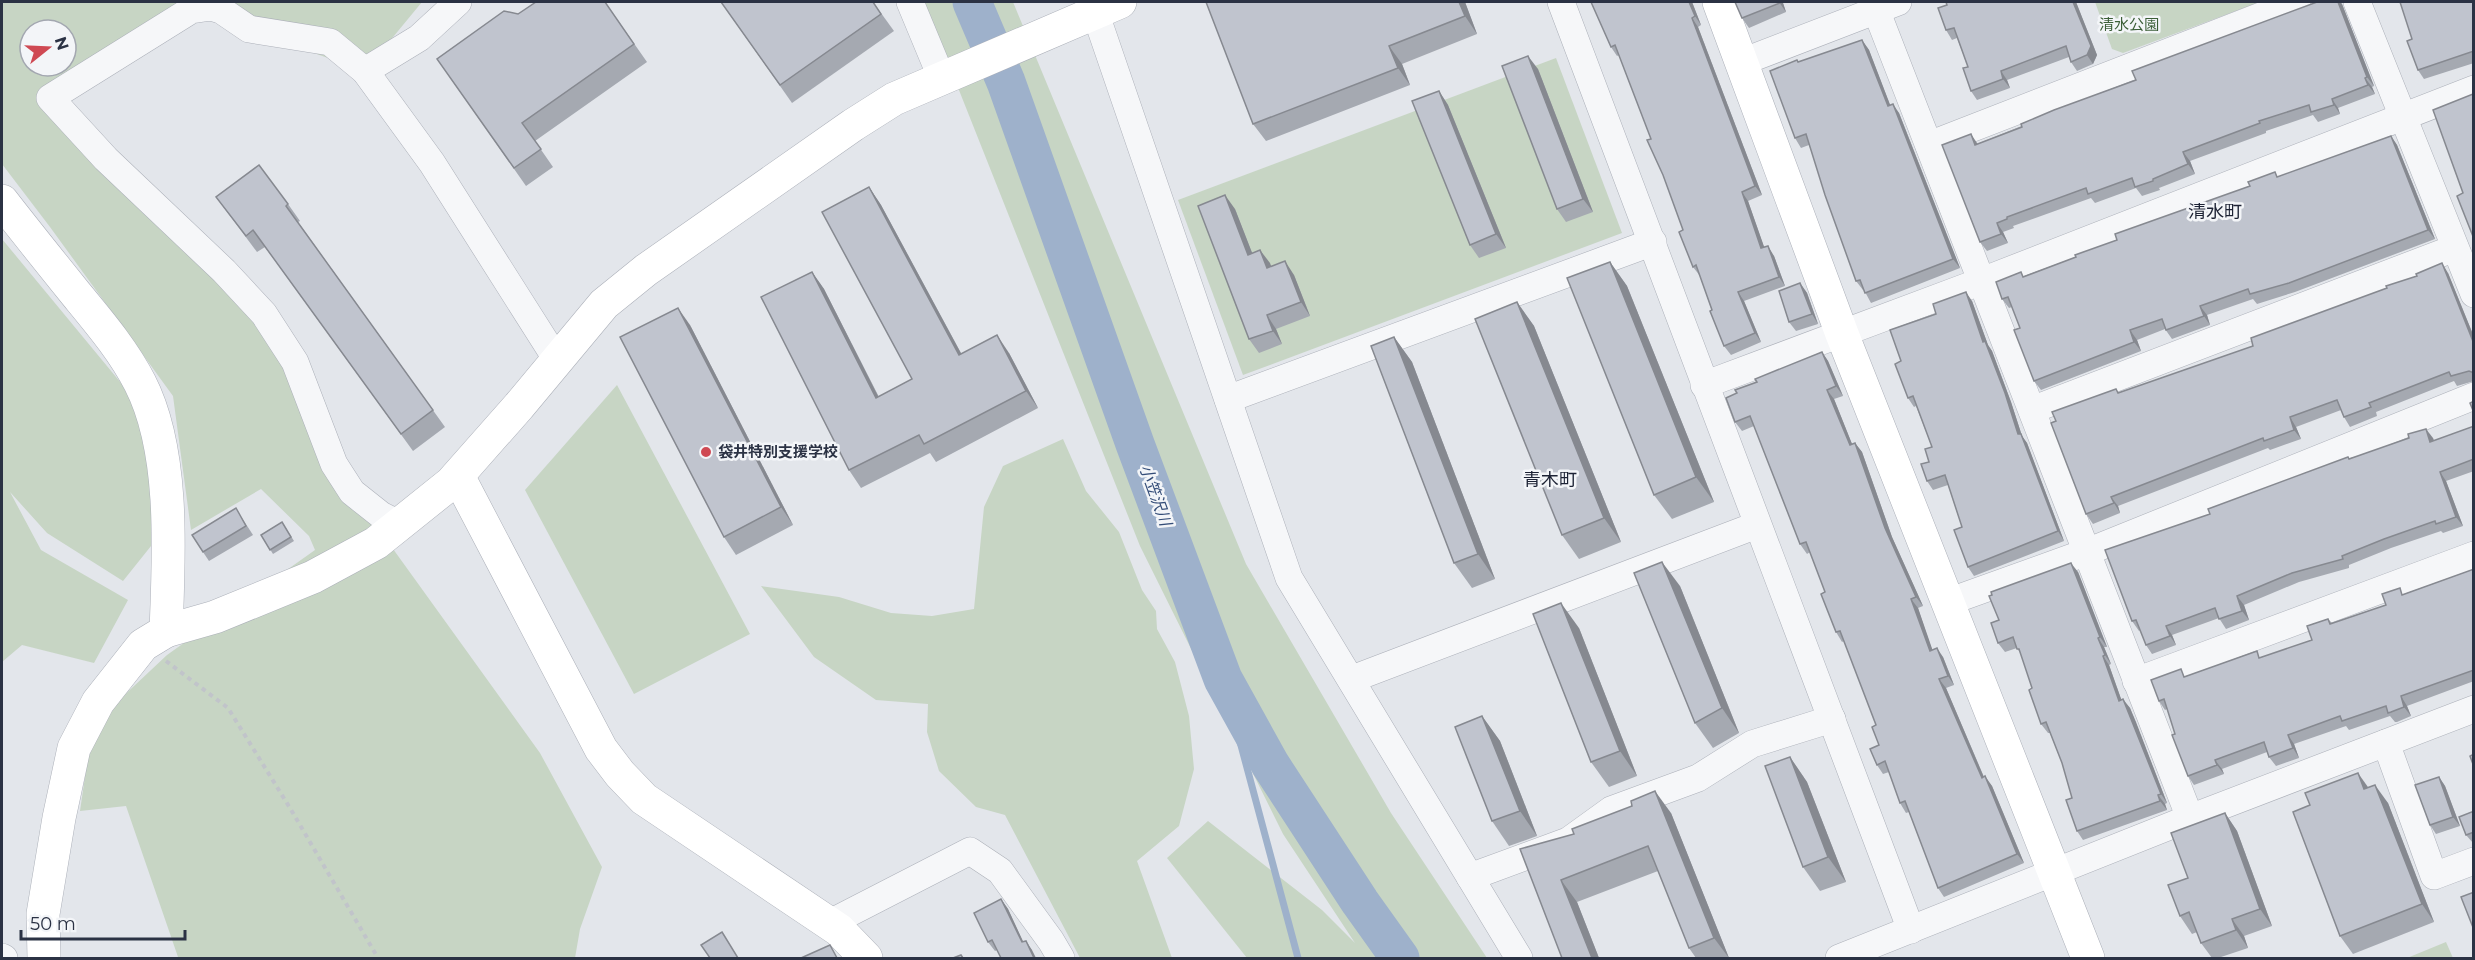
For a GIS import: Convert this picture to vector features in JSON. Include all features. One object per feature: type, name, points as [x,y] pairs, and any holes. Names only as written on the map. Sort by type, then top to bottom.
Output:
[{"type":"street","points":[[365,71],[419,38],[459,2]]},
{"type":"street","points":[[910,2],[942,79]]},
{"type":"street","points":[[1561,2],[1911,930]]},
{"type":"street","points":[[1719,2],[1842,334],[2088,958]]},
{"type":"street","points":[[1929,145],[2297,2]]},
{"type":"street","points":[[2357,2],[2474,294]]},
{"type":"street","points":[[1742,62],[1882,4],[1929,145],[2190,818]]},
{"type":"street","points":[[399,524],[381,515],[352,492],[334,464],[295,362],[264,314],[224,272],[106,159],[50,98],[191,10],[211,7],[221,10],[249,29],[330,42],[365,71],[432,163],[557,360]]},
{"type":"street","points":[[44,958],[44,914],[59,818],[74,748],[98,702],[154,638],[215,617],[313,577],[376,543],[458,476],[604,304],[646,270],[853,125],[894,99],[1096,8],[1289,578],[1519,958]]},
{"type":"street","points":[[1704,385],[1982,281],[2474,89]]},
{"type":"street","points":[[2,201],[115,341],[140,384],[155,423],[165,469],[168,550],[154,638]]},
{"type":"street","points":[[1228,399],[1653,242]]},
{"type":"street","points":[[2032,410],[2455,248]]},
{"type":"street","points":[[1948,602],[2087,552],[2474,396]]},
{"type":"street","points":[[458,476],[601,749],[620,774],[644,799],[839,930],[866,958]]},
{"type":"street","points":[[1352,679],[1757,525]]},
{"type":"street","points":[[2136,681],[2474,555]]},
{"type":"street","points":[[1839,958],[2190,818],[2474,709]]},
{"type":"street","points":[[1470,877],[1568,841],[1611,810],[1698,778],[1752,744],[1832,719]]},
{"type":"street","points":[[2386,743],[2434,876],[2474,861]]},
{"type":"street","points":[[828,924],[970,851],[1000,871],[1061,958]]},
{"type":"path","points":[[154,638],[228,708],[378,958]]},
{"type":"green space","points":[[2,2],[422,2],[365,71],[191,10],[50,99],[271,325],[352,492],[540,753],[602,867],[580,929],[575,958],[177,958],[126,806],[80,811],[89,749],[117,702],[167,655],[315,550],[309,536],[261,489],[191,530],[173,396],[2,164]]},
{"type":"green space","points":[[924,2],[1013,2],[1246,564],[1391,813],[1487,958],[1247,958],[1167,858],[1208,821],[1322,910],[1355,943],[1283,834],[1140,546]]},
{"type":"green space","name":"清水公園","points":[[2095,2],[2260,2],[2123,53],[2112,49]]},
{"type":"green space","points":[[1556,58],[1622,233],[1243,375],[1178,200]]},
{"type":"green space","points":[[2,239],[140,406],[155,482],[151,546],[123,581],[47,533],[10,492],[41,550],[128,600],[94,663],[22,645],[2,662]]},
{"type":"green space","points":[[617,385],[750,634],[634,694],[525,490]]},
{"type":"green space","points":[[1063,439],[1086,491],[1119,532],[1142,590],[1156,611],[1157,629],[1175,662],[1189,716],[1194,769],[1179,826],[1137,861],[1172,958],[1080,958],[1005,815],[976,807],[939,771],[927,732],[928,704],[876,700],[814,657],[761,586],[839,597],[891,613],[932,616],[974,609],[984,507],[1003,466]]},
{"type":"green space","points":[[2446,942],[2453,958],[2407,958]]},
{"type":"building","points":[[536,2],[605,2],[634,44],[522,123],[541,149],[514,168],[437,59],[504,11],[518,14]]},
{"type":"building","points":[[721,2],[873,2],[881,14],[780,85]]},
{"type":"building","points":[[1206,2],[1459,2],[1465,16],[1389,46],[1398,68],[1253,124]]},
{"type":"building","points":[[1591,2],[1689,2],[1695,16],[1692,18],[1755,186],[1742,192],[1761,248],[1768,246],[1779,277],[1738,292],[1755,333],[1724,346],[1696,265],[1693,267],[1679,232],[1683,230],[1663,175],[1647,140],[1651,139],[1615,45],[1611,47]]},
{"type":"building","points":[[1735,2],[1779,2],[1780,3],[1742,18]]},
{"type":"building","points":[[1946,2],[2073,2],[2091,46],[2087,55],[2071,62],[2066,46],[2001,71],[2003,79],[1971,91],[1963,68],[1968,67],[1954,28],[1946,30],[1938,8],[1947,5]]},
{"type":"building","points":[[2317,2],[2338,2],[2368,85],[2332,99],[2334,105],[2311,112],[2309,105],[2259,121],[2260,123],[2183,152],[2188,164],[2153,181],[2135,187],[2132,178],[2088,194],[2086,188],[2007,217],[1997,223],[2001,234],[1980,242],[1942,145],[1971,134],[1975,145],[2022,127],[2021,124],[2054,110],[2136,80],[2132,71]]},
{"type":"building","points":[[2400,2],[2474,2],[2474,51],[2418,70],[2407,41],[2412,39]]},
{"type":"building","points":[[1862,40],[1888,106],[1893,104],[1953,259],[1865,293],[1860,280],[1856,281],[1806,134],[1795,138],[1770,71],[1797,60],[1798,62]]},
{"type":"building","points":[[1528,56],[1583,199],[1557,209],[1502,66]]},
{"type":"building","points":[[1439,91],[1496,234],[1470,245],[1412,101]]},
{"type":"building","points":[[2474,94],[2474,239],[2457,196],[2463,193],[2433,110]]},
{"type":"building","points":[[2391,136],[2428,230],[2289,283],[2250,294],[2248,289],[2200,306],[2204,316],[2166,330],[2162,319],[2130,330],[2134,342],[2034,381],[2014,330],[2020,328],[2008,297],[2002,299],[1996,282],[2021,272],[2023,277],[2076,257],[2075,255],[2117,240],[2115,234],[2250,186],[2248,182],[2275,172],[2277,177]]},
{"type":"building","points":[[259,165],[433,410],[401,434],[253,230],[246,236],[216,197]]},
{"type":"building","points":[[869,187],[959,355],[997,335],[1026,391],[924,444],[919,435],[849,470],[761,297],[812,272],[876,398],[912,379],[822,212]]},
{"type":"building","points":[[1225,195],[1248,255],[1260,250],[1267,268],[1285,261],[1301,302],[1267,315],[1273,331],[1249,339],[1198,206]]},
{"type":"building","points":[[1610,262],[1696,477],[1654,495],[1567,278]]},
{"type":"building","points":[[2442,263],[2474,344],[2474,373],[2469,371],[2451,376],[2449,372],[2369,403],[2371,407],[2344,417],[2337,400],[2290,417],[2294,430],[2264,441],[2263,438],[2111,497],[2114,503],[2086,514],[2051,423],[2056,421],[2052,412],[2116,389],[2118,393],[2253,346],[2251,338],[2387,288],[2386,286],[2417,276],[2416,274]]},
{"type":"building","points":[[1800,283],[1812,314],[1789,322],[1779,291]]},
{"type":"building","points":[[1966,292],[1983,342],[1985,341],[2005,393],[2018,434],[2021,434],[2058,531],[1968,567],[1954,530],[1962,527],[1945,475],[1927,481],[1921,464],[1929,462],[1925,449],[1932,447],[1913,396],[1908,398],[1895,364],[1901,361],[1890,330],[1936,314],[1933,304]]},
{"type":"building","points":[[1517,302],[1604,518],[1562,535],[1475,319]]},
{"type":"building","points":[[678,308],[781,507],[724,537],[620,337]]},
{"type":"building","points":[[1394,337],[1478,554],[1454,563],[1371,346]]},
{"type":"building","points":[[1822,352],[1836,386],[1827,390],[1850,445],[1855,443],[1885,528],[1916,597],[1911,599],[1930,651],[1937,648],[1948,676],[1939,679],[1982,778],[1985,776],[2017,854],[1938,888],[1905,801],[1900,803],[1885,761],[1877,765],[1870,749],[1879,745],[1872,727],[1876,725],[1840,631],[1836,632],[1821,594],[1825,592],[1806,542],[1800,544],[1750,416],[1735,422],[1726,398],[1737,393],[1735,390],[1757,382],[1755,379]]},
{"type":"building","points":[[2474,401],[2474,413],[2470,403]]},
{"type":"building","points":[[2474,426],[2474,459],[2440,472],[2456,517],[2436,524],[2435,521],[2384,539],[2342,556],[2343,559],[2292,573],[2237,596],[2242,611],[2219,619],[2215,608],[2166,626],[2170,636],[2146,645],[2136,620],[2132,621],[2105,550],[2210,514],[2208,509],[2348,457],[2349,459],[2409,438],[2408,434],[2426,429],[2430,442]]},
{"type":"building","points":[[236,508],[246,526],[203,552],[192,535]]},
{"type":"building","points":[[282,522],[291,537],[270,550],[261,535]]},
{"type":"building","points":[[1662,562],[1722,708],[1695,723],[1634,573]]},
{"type":"building","points":[[2071,563],[2100,637],[2098,638],[2105,655],[2103,656],[2119,701],[2123,699],[2161,794],[2158,795],[2160,801],[2077,831],[2066,800],[2072,798],[2062,763],[2046,722],[2041,724],[2029,690],[2032,688],[2013,637],[1998,643],[1991,623],[1999,620],[1989,596],[1992,595],[1991,592]]},
{"type":"building","points":[[2474,569],[2474,670],[2401,696],[2404,707],[2391,712],[2388,713],[2386,706],[2342,721],[2340,716],[2288,735],[2293,748],[2269,757],[2264,742],[2215,760],[2217,765],[2188,776],[2172,735],[2175,734],[2164,699],[2159,701],[2151,680],[2181,669],[2184,677],[2257,651],[2259,658],[2312,640],[2307,626],[2328,619],[2330,624],[2386,605],[2382,594],[2400,588],[2402,595]]},
{"type":"building","points":[[1561,603],[1620,751],[1591,762],[1533,614]]},
{"type":"building","points":[[1482,716],[1520,811],[1492,821],[1455,727]]},
{"type":"building","points":[[2474,754],[2474,767],[2470,756]]},
{"type":"building","points":[[1790,757],[1828,857],[1803,867],[1765,766]]},
{"type":"building","points":[[2358,773],[2364,789],[2375,785],[2422,904],[2340,936],[2293,812],[2310,805],[2305,793]]},
{"type":"building","points":[[2439,777],[2453,817],[2430,825],[2415,785]]},
{"type":"building","points":[[1655,791],[1714,938],[1689,948],[1648,846],[1561,880],[1592,958],[1562,958],[1520,849],[1574,834],[1572,829],[1632,806],[1631,801]]},
{"type":"building","points":[[2474,811],[2474,832],[2466,835],[2459,817]]},
{"type":"building","points":[[2225,813],[2260,909],[2232,919],[2236,930],[2201,943],[2189,912],[2180,916],[2168,885],[2188,878],[2171,833]]},
{"type":"building","points":[[2474,892],[2474,930],[2461,897]]},
{"type":"building","points":[[1001,899],[1022,942],[1026,941],[1034,958],[1001,958],[992,940],[988,942],[974,913]]},
{"type":"building","points":[[722,932],[738,958],[710,958],[701,945]]},
{"type":"building","points":[[830,945],[837,958],[801,958]]},
{"type":"waterway","name":"小笠沢川","points":[[972,2],[1006,82],[1135,444],[1223,679],[1270,764],[1360,902],[1400,958]]},
{"type":"waterway","points":[[1224,682],[1298,958]]},
{"type":"place","name":"袋井特別支援学校","points":[[706,452]]},
{"type":"district","name":"清水町","points":[[2215,212]]},
{"type":"district","name":"青木町","points":[[1550,480]]}]
